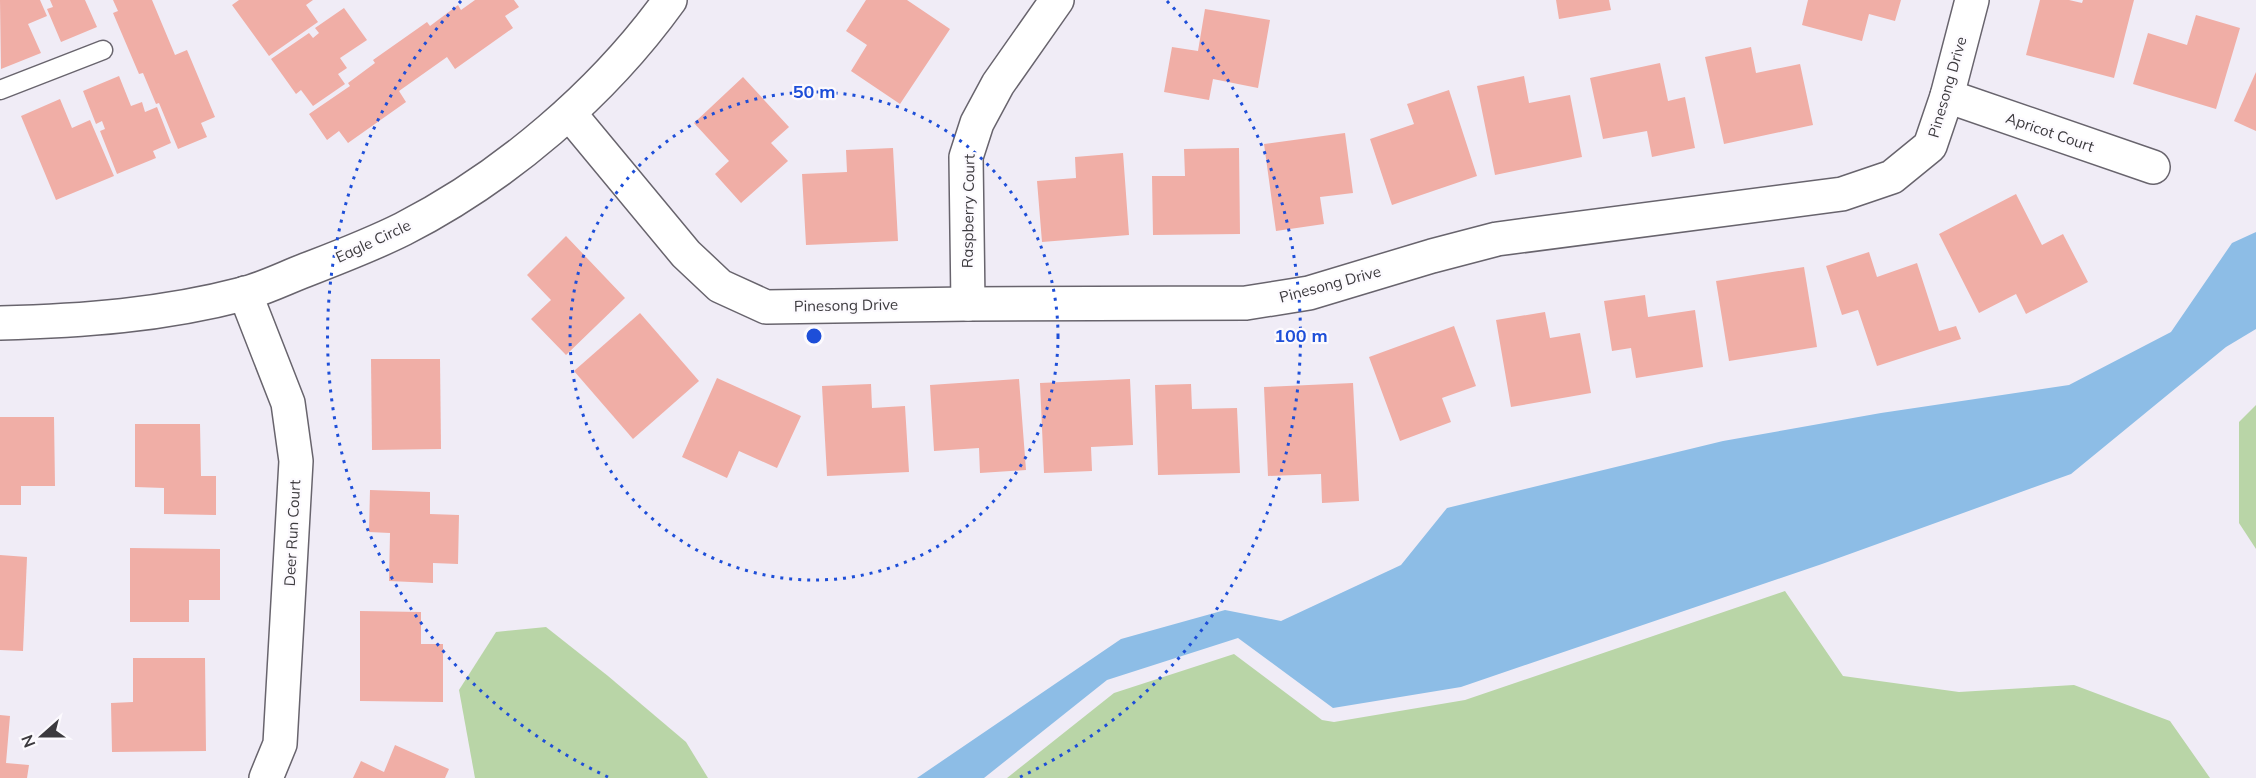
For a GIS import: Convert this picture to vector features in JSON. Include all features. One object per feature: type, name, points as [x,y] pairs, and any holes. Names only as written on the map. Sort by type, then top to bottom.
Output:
[{"type":"street","name":"Eagle Circle","points":[[0,323],[115,318],[180,308],[245,293],[403,229],[464,193],[522,152],[569,113],[615,67],[670,0]]},
{"type":"street","name":"Raspberry Court","points":[[968,304],[966,157],[977,123],[999,84],[1057,0]]},
{"type":"street","name":"Pinesong Drive","points":[[569,113],[686,254],[720,286],[766,307],[1246,303],[1309,292],[1497,239],[1842,194],[1892,177],[1930,146],[1947,96],[1972,0]]},
{"type":"street","name":"Apricot Court","points":[[1947,96],[2153,167]]},
{"type":"street","name":"Deer Run Court","points":[[245,293],[288,403],[296,461],[280,744],[266,778]]},
{"type":"lane","points":[[0,90],[103,50]]},
{"type":"green space","points":[[2256,405],[2256,549],[2239,523],[2239,422]]},
{"type":"green space","points":[[1785,591],[1843,676],[1959,692],[2074,685],[2170,721],[2210,778],[1007,778],[1114,693],[1234,654],[1322,720],[1334,722],[1465,700]]},
{"type":"green space","points":[[546,627],[686,742],[708,778],[475,778],[459,690],[496,632]]},
{"type":"water","points":[[2256,232],[2256,329],[2226,347],[2071,474],[1822,564],[1461,687],[1333,708],[1238,638],[1107,680],[984,778],[917,778],[1121,639],[1225,610],[1281,621],[1401,565],[1447,508],[1723,441],[1881,413],[2069,385],[2171,332],[2232,243]]},
{"type":"building","points":[[0,0],[40,0],[47,16],[28,24],[41,53],[1,69]]},
{"type":"building","points":[[50,0],[85,0],[97,27],[61,42],[47,9],[53,7]]},
{"type":"building","points":[[113,0],[152,0],[175,55],[187,50],[215,117],[201,123],[207,137],[178,149],[159,103],[156,104],[143,73],[139,74],[113,13],[118,11]]},
{"type":"building","points":[[239,0],[313,0],[306,5],[318,22],[269,56],[232,5]]},
{"type":"building","points":[[475,0],[514,0],[519,7],[505,16],[513,28],[455,69],[447,57],[399,91],[406,102],[348,143],[339,131],[327,140],[309,114],[350,86],[348,83],[375,63],[373,60],[427,22],[430,26],[458,5],[461,10]]},
{"type":"building","points":[[866,0],[907,0],[950,29],[900,104],[851,71],[867,45],[846,31]]},
{"type":"building","points":[[1556,0],[1609,0],[1611,10],[1559,19]]},
{"type":"building","points":[[1808,0],[1901,0],[1895,21],[1869,14],[1862,41],[1802,25]]},
{"type":"building","points":[[2040,0],[2069,0],[2082,3],[2083,0],[2134,0],[2114,78],[2026,55]]},
{"type":"building","points":[[344,8],[367,40],[340,58],[347,68],[338,74],[345,84],[313,106],[301,90],[296,94],[271,59],[309,33],[313,38],[319,33],[315,28]]},
{"type":"building","points":[[1205,9],[1270,20],[1258,88],[1213,79],[1209,100],[1164,92],[1172,47],[1198,51]]},
{"type":"building","points":[[2196,15],[2240,28],[2216,109],[2133,84],[2148,33],[2187,45]]},
{"type":"building","points":[[1751,47],[1756,73],[1800,64],[1813,125],[1724,144],[1705,57]]},
{"type":"building","points":[[1660,63],[1668,101],[1685,97],[1695,148],[1652,157],[1647,131],[1603,139],[1590,78]]},
{"type":"building","points":[[2256,72],[2256,131],[2234,121]]},
{"type":"building","points":[[119,76],[131,106],[142,102],[145,112],[157,107],[171,143],[153,151],[156,158],[117,174],[100,131],[105,129],[102,121],[96,124],[83,91]]},
{"type":"building","points":[[1524,76],[1529,103],[1570,95],[1582,157],[1495,175],[1477,86]]},
{"type":"building","points":[[743,77],[789,127],[771,143],[788,161],[741,203],[715,174],[729,161],[694,123]]},
{"type":"building","points":[[1449,90],[1477,176],[1392,205],[1370,139],[1414,124],[1407,104]]},
{"type":"building","points":[[60,99],[72,128],[90,120],[114,176],[56,200],[21,116]]},
{"type":"building","points":[[1345,133],[1353,193],[1320,197],[1324,224],[1276,231],[1264,144]]},
{"type":"building","points":[[893,148],[898,241],[806,245],[802,174],[847,172],[846,150]]},
{"type":"building","points":[[1239,148],[1240,234],[1153,235],[1152,176],[1185,176],[1184,149]]},
{"type":"building","points":[[1123,153],[1129,235],[1042,242],[1037,181],[1076,178],[1075,157]]},
{"type":"building","points":[[2016,194],[2042,245],[2063,234],[2088,282],[2026,314],[2016,294],[1979,313],[1939,234]]},
{"type":"building","points":[[566,236],[625,298],[566,355],[531,319],[551,300],[527,275]]},
{"type":"building","points":[[1869,252],[1877,277],[1917,263],[1939,331],[1956,326],[1961,339],[1877,366],[1858,310],[1842,315],[1826,266]]},
{"type":"building","points":[[1804,267],[1817,347],[1729,361],[1716,281]]},
{"type":"building","points":[[1645,295],[1648,317],[1695,310],[1703,367],[1636,378],[1631,348],[1612,351],[1604,301]]},
{"type":"building","points":[[1545,312],[1550,338],[1580,333],[1591,393],[1511,407],[1496,320]]},
{"type":"building","points":[[640,313],[699,381],[633,439],[574,371]]},
{"type":"building","points":[[1454,326],[1476,386],[1442,398],[1451,422],[1400,441],[1369,357]]},
{"type":"building","points":[[371,359],[440,359],[441,449],[372,450]]},
{"type":"building","points":[[717,378],[801,416],[777,468],[739,451],[727,478],[682,457]]},
{"type":"building","points":[[1019,379],[1026,470],[980,473],[979,448],[934,451],[930,385]]},
{"type":"building","points":[[1130,379],[1133,445],[1091,447],[1092,471],[1044,473],[1040,383]]},
{"type":"building","points":[[1353,383],[1359,501],[1322,503],[1321,474],[1268,476],[1264,387]]},
{"type":"building","points":[[871,384],[872,408],[905,406],[909,472],[827,476],[822,386]]},
{"type":"building","points":[[1191,384],[1192,409],[1237,408],[1240,473],[1158,475],[1155,385]]},
{"type":"building","points":[[0,417],[54,417],[55,486],[21,486],[21,505],[0,505]]},
{"type":"building","points":[[135,424],[200,424],[201,476],[216,476],[216,515],[164,514],[164,488],[135,487]]},
{"type":"building","points":[[370,490],[430,492],[430,514],[459,515],[458,564],[433,563],[433,583],[389,581],[390,533],[369,532]]},
{"type":"building","points":[[130,548],[220,549],[220,600],[189,600],[189,622],[130,622]]},
{"type":"building","points":[[0,555],[27,557],[23,651],[0,650]]},
{"type":"building","points":[[360,611],[421,612],[421,644],[443,644],[443,702],[360,701]]},
{"type":"building","points":[[133,658],[205,658],[206,751],[112,752],[111,703],[133,702]]},
{"type":"building","points":[[0,715],[10,716],[6,763],[29,765],[27,778],[0,778]]},
{"type":"building","points":[[395,745],[449,769],[445,778],[353,778],[361,761],[384,772]]}]
